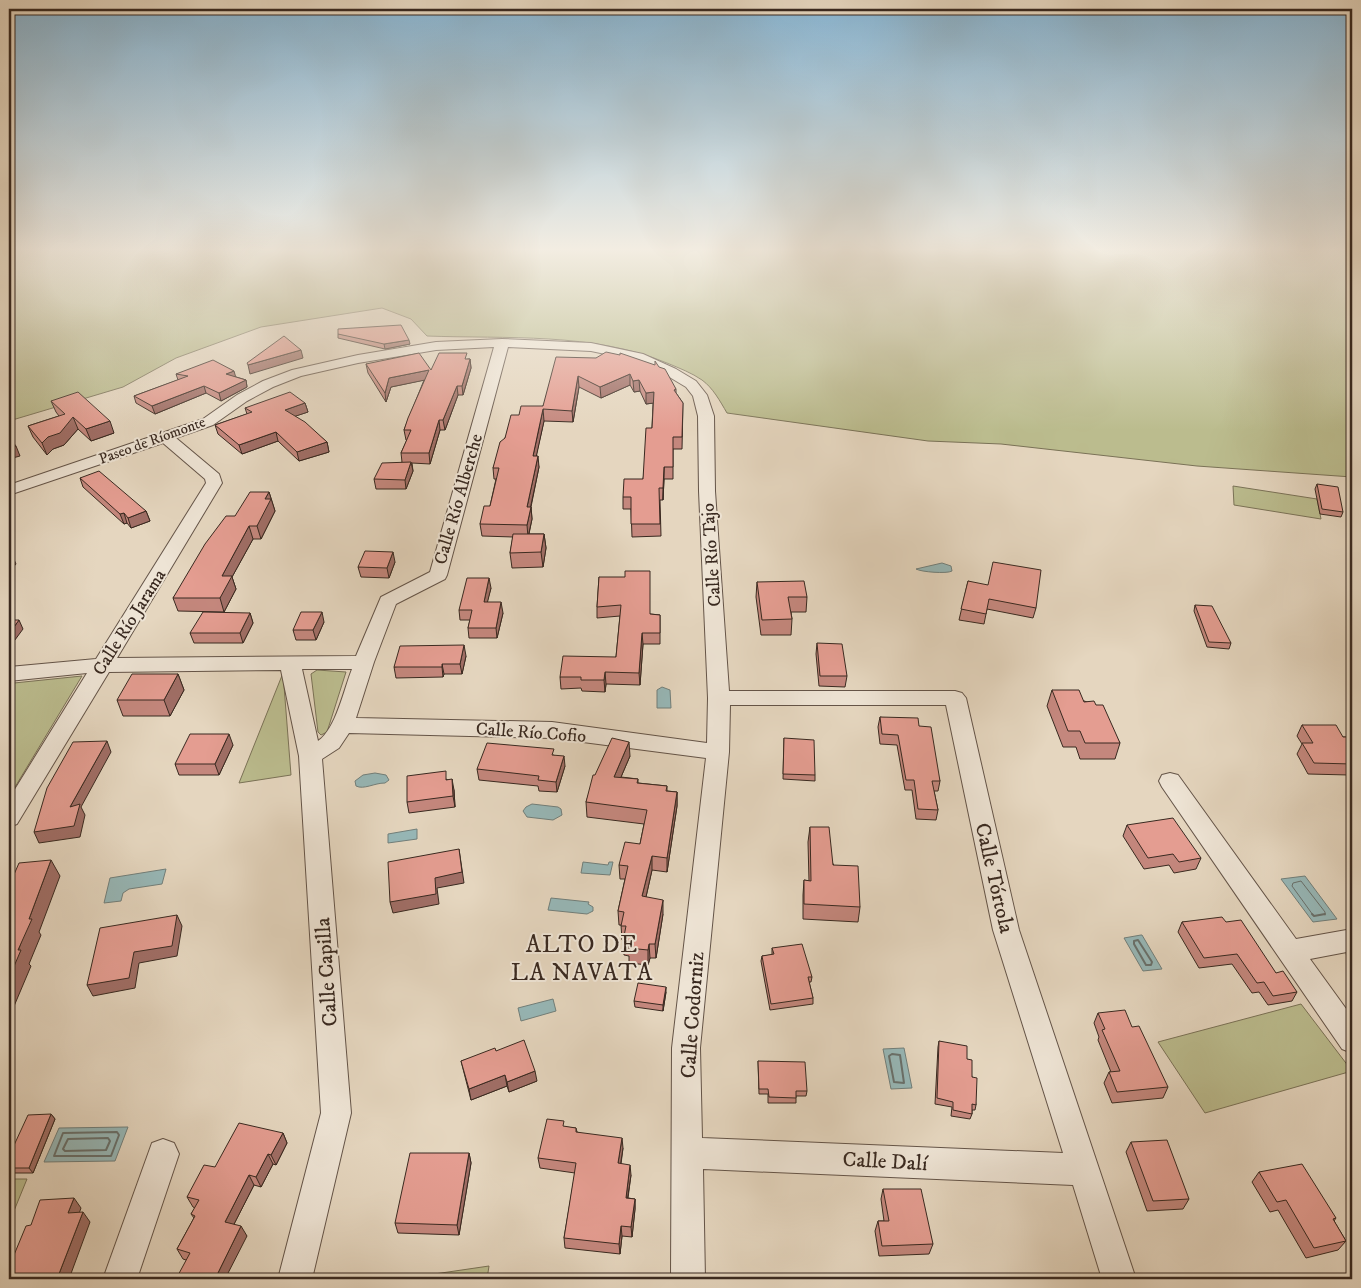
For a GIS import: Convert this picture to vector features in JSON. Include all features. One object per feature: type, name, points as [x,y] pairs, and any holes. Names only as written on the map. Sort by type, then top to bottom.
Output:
[{"type":"street","name":"Paseo de Ríomonte","points":[[9,490],[208,422],[242,398],[268,384],[297,373],[358,359],[436,346],[502,343],[591,347],[638,357],[671,372]]},
{"type":"street","name":"Calle Río Alberche","points":[[310,756],[331,743],[343,724],[364,662],[388,601],[438,575],[502,343]]},
{"type":"street","name":"Calle Río Tajo","points":[[671,372],[691,384],[700,395],[706,416],[707,491],[719,698],[718,752]]},
{"type":"street","name":"Calle Río Jarama","points":[[9,818],[214,483],[213,477],[166,437]]},
{"type":"street","points":[[9,674],[103,665],[364,662]]},
{"type":"street","name":"Calle Capilla","points":[[290,663],[310,756],[336,1113],[295,1279]]},
{"type":"street","name":"Calle Tórtola","points":[[719,698],[955,698],[1006,930],[1119,1279]]},
{"type":"street","name":"Calle Río Cofio","points":[[343,724],[552,730],[718,752]]},
{"type":"street","name":"Calle Codorniz","points":[[688,1279],[686,1048],[718,752]]},
{"type":"street","points":[[1170,781],[1352,1040]]},
{"type":"street","points":[[1290,951],[1352,940]]},
{"type":"street","name":"Calle Dalí","points":[[687,1152],[1084,1170]]},
{"type":"street","points":[[120,1279],[163,1154]]},
{"type":"green space","points":[[9,310],[369,310],[261,327],[176,358],[123,387],[9,421]]},
{"type":"green space","points":[[388,310],[1352,310],[1352,477],[1197,466],[1001,444],[928,441],[727,413],[713,391],[702,380],[667,363],[639,353],[609,346],[549,339],[427,336],[411,319]]},
{"type":"green space","points":[[1233,486],[1317,499],[1321,519],[1234,505]]},
{"type":"green space","points":[[317,670],[346,672],[327,732],[321,735],[318,732],[311,674]]},
{"type":"green space","points":[[283,673],[291,775],[239,783]]},
{"type":"green space","points":[[82,676],[9,797],[9,693],[14,683]]},
{"type":"green space","points":[[1301,1004],[1352,1071],[1205,1113],[1158,1042]]},
{"type":"green space","points":[[9,1179],[27,1179],[9,1223]]},
{"type":"green space","points":[[489,1266],[487,1279],[413,1279],[414,1277]]},
{"type":"water","points":[[942,563],[951,566],[952,571],[934,572],[916,569]]},
{"type":"water","points":[[662,687],[670,690],[671,708],[657,708],[657,690]]},
{"type":"water","points":[[375,773],[386,775],[389,780],[385,783],[366,787],[356,786],[355,781],[363,775]]},
{"type":"water","points":[[532,804],[558,807],[561,809],[562,815],[553,820],[527,817],[523,811]]},
{"type":"water","points":[[417,829],[417,839],[388,843],[388,834]]},
{"type":"water","points":[[583,862],[608,865],[609,862],[613,862],[610,875],[581,873]]},
{"type":"water","points":[[166,869],[162,884],[129,889],[123,893],[121,901],[104,903],[110,878]]},
{"type":"water","points":[[1305,876],[1337,919],[1313,922],[1281,879]]},
{"type":"water","points":[[551,898],[589,902],[588,904],[593,907],[593,911],[587,914],[548,910]]},
{"type":"water","points":[[1142,935],[1162,969],[1143,971],[1124,938]]},
{"type":"water","points":[[553,999],[556,1011],[521,1021],[518,1008]]},
{"type":"water","points":[[904,1048],[912,1088],[891,1089],[883,1049]]},
{"type":"water","points":[[128,1127],[115,1161],[44,1162],[59,1128]]},
{"type":"building","points":[[401,325],[409,340],[384,344],[338,334],[338,329]]},
{"type":"building","points":[[284,336],[301,350],[248,365],[247,363]]},
{"type":"building","points":[[606,352],[620,355],[620,353],[655,365],[655,361],[659,367],[665,369],[676,389],[674,390],[683,403],[682,437],[673,437],[673,467],[664,467],[663,488],[659,488],[660,524],[631,524],[631,497],[623,497],[624,479],[643,479],[646,428],[652,428],[654,392],[646,393],[639,380],[633,381],[630,374],[600,387],[578,376],[572,411],[543,409],[533,456],[538,456],[527,507],[531,507],[527,525],[480,524],[484,506],[490,506],[499,468],[493,468],[500,442],[505,438],[511,415],[519,415],[521,406],[543,406],[556,357],[596,358]]},
{"type":"building","points":[[419,353],[431,370],[439,353],[467,353],[465,359],[470,359],[462,386],[457,386],[443,420],[439,420],[429,453],[401,453],[411,430],[404,430],[408,418],[429,370],[389,378],[385,393],[366,364]]},
{"type":"building","points":[[213,360],[234,371],[226,374],[246,380],[219,393],[204,386],[152,406],[134,396],[188,376],[176,374]]},
{"type":"building","points":[[78,392],[110,421],[86,429],[73,417],[60,433],[48,437],[42,443],[28,426],[65,414],[51,401]]},
{"type":"building","points":[[290,392],[305,403],[285,410],[305,422],[327,442],[297,452],[276,432],[239,445],[215,425],[252,412],[245,408]]},
{"type":"building","points":[[9,437],[16,446],[9,449]]},
{"type":"building","points":[[411,462],[405,480],[374,479],[382,463]]},
{"type":"building","points":[[99,471],[146,511],[128,518],[124,513],[120,514],[80,478]]},
{"type":"building","points":[[1317,484],[1338,487],[1343,512],[1322,509]]},
{"type":"building","points":[[250,492],[269,492],[265,499],[271,499],[257,526],[249,526],[222,576],[232,576],[220,598],[173,598],[205,544],[226,516],[235,516]]},
{"type":"building","points":[[513,534],[544,534],[541,552],[510,553]]},
{"type":"building","points":[[365,551],[393,552],[387,568],[358,567]]},
{"type":"building","points":[[993,562],[1041,570],[1036,608],[989,599],[986,614],[961,609],[968,581],[988,585]]},
{"type":"building","points":[[625,571],[650,571],[650,614],[660,615],[660,633],[642,633],[639,673],[605,672],[604,680],[581,680],[581,677],[560,677],[563,656],[616,657],[621,605],[597,607],[599,577],[625,577]]},
{"type":"building","points":[[467,578],[489,578],[484,602],[501,602],[496,628],[468,628],[472,610],[459,610]]},
{"type":"building","points":[[804,581],[807,597],[788,597],[792,619],[762,620],[757,582]]},
{"type":"building","points":[[1195,605],[1212,606],[1231,643],[1209,642]]},
{"type":"building","points":[[203,612],[250,613],[240,633],[190,633]]},
{"type":"building","points":[[301,612],[322,612],[313,630],[293,630]]},
{"type":"building","points":[[9,620],[19,620],[9,634]]},
{"type":"building","points":[[817,643],[842,644],[847,676],[820,676]]},
{"type":"building","points":[[464,645],[460,664],[442,664],[442,667],[394,667],[400,646]]},
{"type":"building","points":[[132,674],[178,674],[164,700],[117,700]]},
{"type":"building","points":[[1052,690],[1079,690],[1084,702],[1094,701],[1096,705],[1103,705],[1120,743],[1085,743],[1080,731],[1068,731]]},
{"type":"building","points":[[880,717],[918,718],[919,726],[931,727],[940,781],[932,781],[938,810],[918,809],[914,780],[906,780],[898,735],[882,734]]},
{"type":"building","points":[[1302,725],[1336,725],[1343,737],[1352,737],[1352,764],[1314,763],[1302,743],[1313,743]]},
{"type":"building","points":[[190,734],[229,734],[215,764],[175,764]]},
{"type":"building","points":[[612,738],[629,742],[614,777],[638,779],[637,783],[667,786],[666,791],[677,792],[667,858],[652,856],[642,896],[663,900],[655,944],[649,944],[648,950],[628,948],[630,942],[623,941],[626,926],[621,926],[624,912],[618,911],[628,866],[619,865],[625,842],[640,844],[647,810],[586,802],[593,775],[595,775]]},
{"type":"building","points":[[784,738],[814,740],[815,775],[783,774]]},
{"type":"building","points":[[107,741],[70,807],[80,804],[74,826],[34,832],[47,788],[73,742]]},
{"type":"building","points":[[487,743],[554,749],[552,755],[564,756],[556,782],[538,780],[539,776],[477,769]]},
{"type":"building","points":[[446,771],[446,780],[452,779],[453,796],[407,802],[407,776]]},
{"type":"building","points":[[1173,818],[1201,858],[1179,862],[1173,854],[1148,858],[1127,825]]},
{"type":"building","points":[[810,827],[829,827],[833,865],[858,866],[860,907],[804,904],[804,880],[811,881]]},
{"type":"building","points":[[459,849],[462,872],[435,878],[436,894],[390,902],[388,862]]},
{"type":"building","points":[[51,860],[29,919],[32,919],[18,950],[21,950],[9,978],[9,886],[19,863]]},
{"type":"building","points":[[177,915],[172,946],[134,952],[129,978],[87,985],[100,928]]},
{"type":"building","points":[[1222,917],[1226,922],[1241,920],[1276,973],[1283,971],[1297,992],[1273,996],[1264,982],[1257,983],[1237,954],[1204,958],[1182,922]]},
{"type":"building","points":[[802,944],[812,977],[808,977],[813,998],[771,1004],[762,956],[774,954],[772,948]]},
{"type":"building","points":[[638,983],[666,987],[663,1005],[634,1001]]},
{"type":"building","points":[[1125,1010],[1132,1027],[1139,1026],[1168,1087],[1117,1092],[1109,1072],[1120,1071],[1102,1030],[1105,1029],[1098,1013]]},
{"type":"building","points":[[524,1040],[535,1071],[507,1082],[505,1075],[469,1089],[461,1061],[495,1048],[496,1051]]},
{"type":"building","points":[[939,1041],[967,1046],[967,1059],[972,1060],[972,1077],[977,1078],[976,1105],[972,1104],[972,1114],[953,1110],[953,1102],[937,1098]]},
{"type":"building","points":[[758,1061],[805,1062],[807,1091],[796,1091],[796,1098],[769,1097],[768,1089],[759,1089]]},
{"type":"building","points":[[51,1114],[29,1168],[9,1168],[9,1156],[28,1115]]},
{"type":"building","points":[[547,1119],[564,1121],[563,1126],[576,1128],[576,1132],[622,1138],[618,1163],[630,1165],[626,1198],[635,1199],[631,1227],[621,1226],[619,1244],[564,1238],[576,1163],[538,1158]]},
{"type":"building","points":[[239,1123],[283,1133],[271,1155],[268,1154],[256,1177],[249,1175],[225,1222],[241,1226],[216,1277],[225,1279],[176,1279],[190,1253],[177,1249],[195,1216],[191,1214],[199,1200],[187,1197],[204,1165],[215,1167]]},
{"type":"building","points":[[1167,1140],[1189,1199],[1153,1201],[1131,1142]]},
{"type":"building","points":[[410,1153],[469,1153],[457,1225],[395,1223]]},
{"type":"building","points":[[1302,1164],[1336,1218],[1333,1219],[1346,1241],[1314,1248],[1286,1200],[1277,1202],[1259,1172]]},
{"type":"building","points":[[883,1189],[921,1189],[933,1244],[882,1246],[878,1221],[889,1221]]},
{"type":"building","points":[[74,1198],[68,1213],[83,1212],[57,1279],[9,1279],[9,1267],[26,1226],[31,1225],[40,1200]]},
{"type":"district","name":"ALTO DE LA NAVATA","points":[[582,958]]}]
